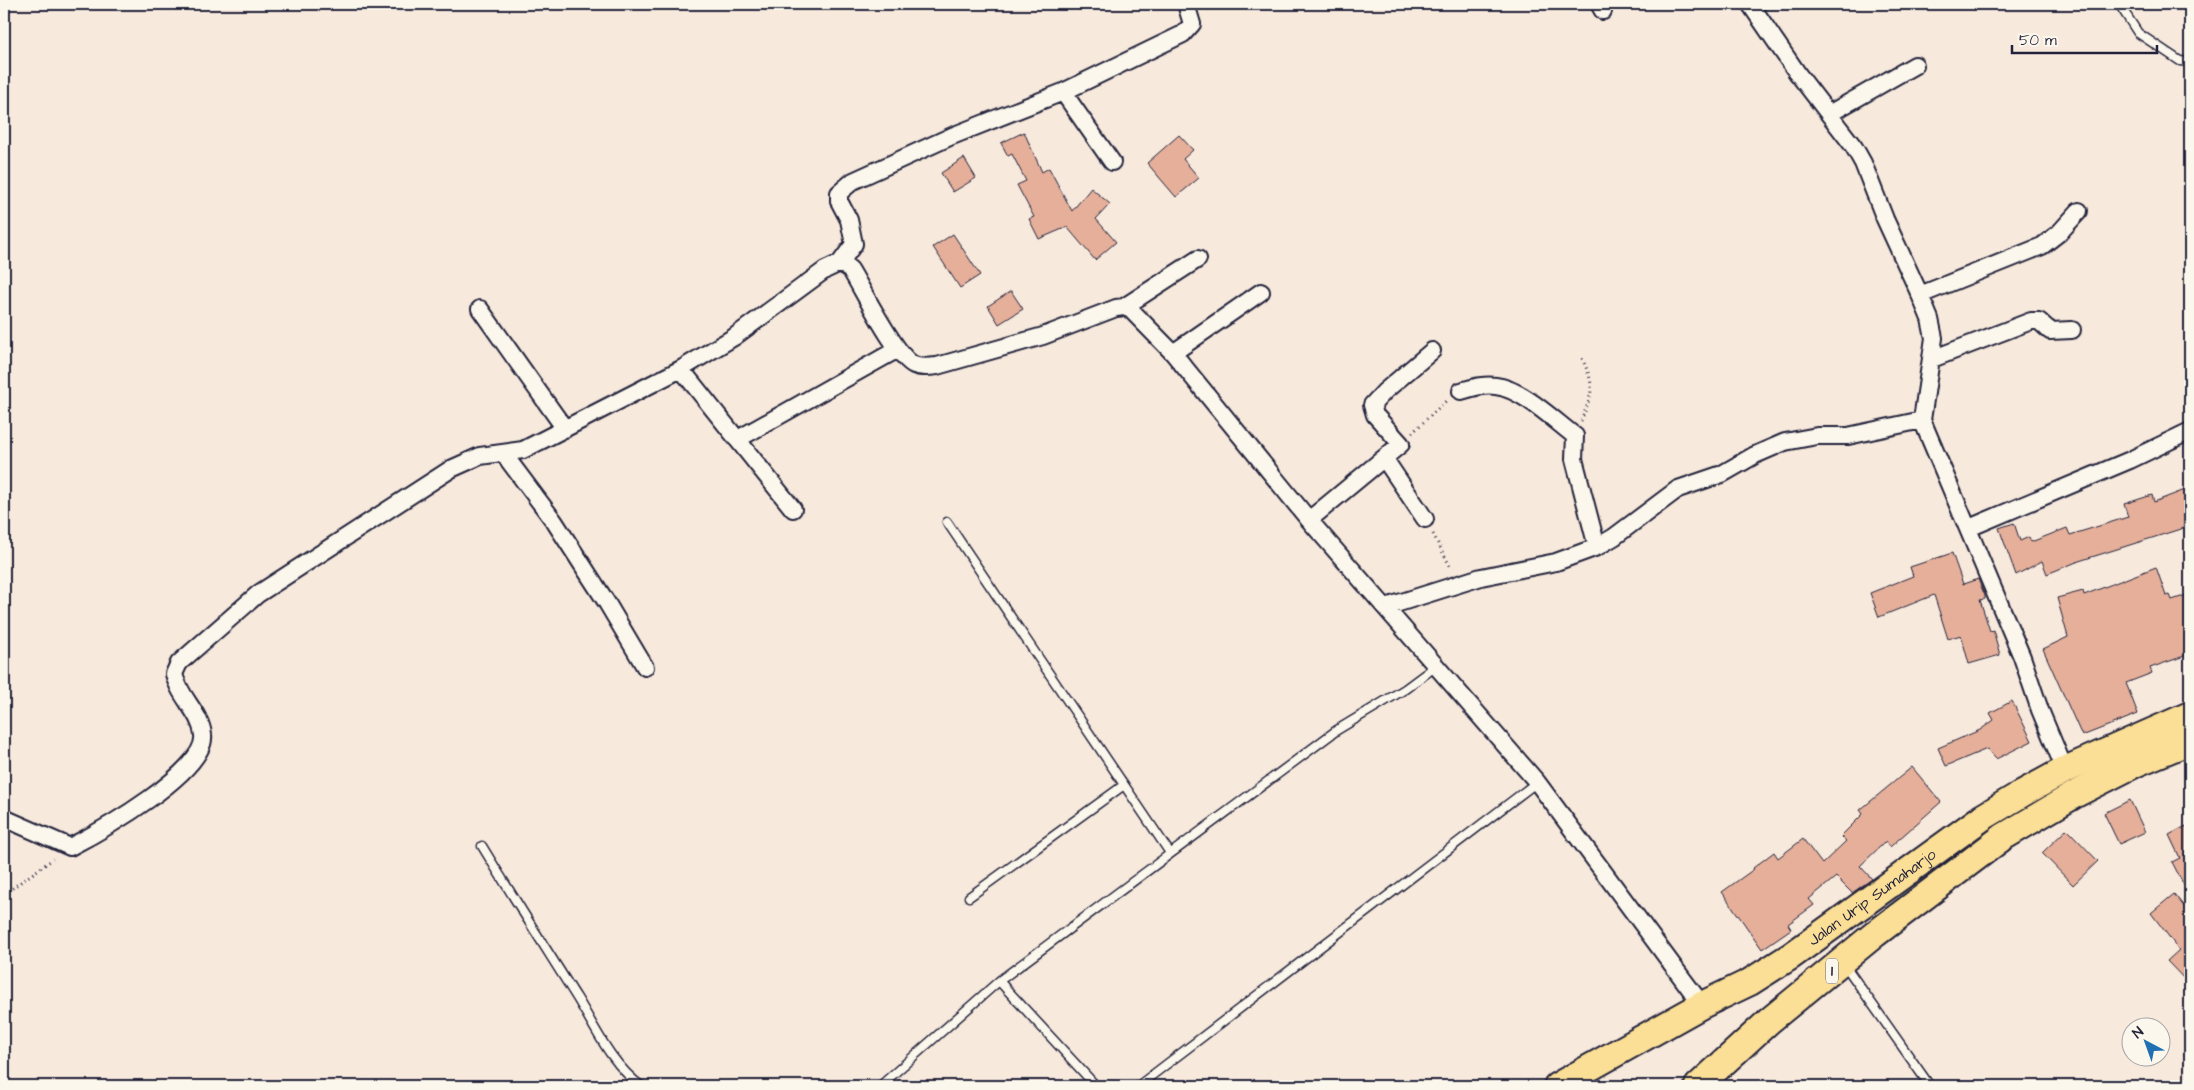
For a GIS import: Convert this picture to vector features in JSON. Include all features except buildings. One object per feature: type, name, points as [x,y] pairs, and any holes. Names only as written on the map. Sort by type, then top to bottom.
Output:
[{"type":"highway","name":"Jalan Urip Sumaharjo","points":[[1557,1086],[1702,1005],[1750,982],[1791,956],[1984,817],[2065,770],[2190,715]]},
{"type":"highway","name":"Jalan Urip Sumaharjo","points":[[1698,1086],[1769,1022],[1956,871],[2003,837],[2074,795],[2138,763],[2190,741]]},
{"type":"street","points":[[4,818],[70,847],[154,796],[176,780],[203,742],[201,724],[176,684],[174,674],[179,663],[258,594],[451,469],[480,456],[523,450],[681,369],[734,336],[825,270],[840,263],[854,244],[849,220],[839,201],[841,189],[853,181],[952,136],[1063,92],[1183,34],[1192,24],[1186,4]]},
{"type":"street","points":[[1750,4],[1798,74],[1854,147],[1863,163],[1885,220],[1930,319],[1934,338],[1922,420],[2022,657],[2040,710],[2065,770]]},
{"type":"street","points":[[1830,114],[1914,65]]},
{"type":"street","points":[[1063,92],[1112,162]]},
{"type":"street","points":[[1920,295],[2042,246],[2059,233],[2079,211]]},
{"type":"street","points":[[840,263],[850,269],[898,349],[913,364],[923,367],[937,366],[1042,336],[1116,308],[1124,307],[1198,259]]},
{"type":"street","points":[[1173,353],[1261,292]]},
{"type":"street","points":[[1124,307],[1137,315],[1173,353],[1309,520],[1537,782],[1702,1005]]},
{"type":"street","points":[[480,309],[565,429]]},
{"type":"street","points":[[1932,360],[2031,321],[2039,321],[2050,332],[2072,330]]},
{"type":"street","points":[[738,439],[898,349]]},
{"type":"street","points":[[1309,520],[1401,444],[1388,427],[1374,416],[1372,405],[1385,391],[1432,351]]},
{"type":"street","points":[[681,369],[793,509]]},
{"type":"street","points":[[1461,391],[1480,386],[1497,386],[1511,390],[1576,436],[1574,459],[1597,547]]},
{"type":"street","points":[[1386,607],[1480,577],[1556,562],[1597,547],[1651,511],[1678,489],[1722,474],[1755,454],[1785,442],[1817,436],[1848,436],[1922,420]]},
{"type":"street","points":[[1969,528],[2130,460],[2190,432]]},
{"type":"street","points":[[503,453],[554,521],[607,603],[645,667]]},
{"type":"street","points":[[1384,458],[1425,519]]},
{"type":"lane","points":[[2119,4],[2138,33],[2180,61],[2190,62]]},
{"type":"lane","points":[[947,522],[1170,853]]},
{"type":"lane","points":[[880,1086],[999,981],[1337,730],[1404,689],[1436,666]]},
{"type":"lane","points":[[1138,1086],[1537,782]]},
{"type":"lane","points":[[969,897],[1124,785]]},
{"type":"lane","points":[[482,846],[586,1012],[601,1042],[631,1079],[642,1086]]},
{"type":"lane","points":[[1843,962],[1930,1086]]},
{"type":"lane","points":[[999,981],[1096,1086]]},
{"type":"path","points":[[1576,436],[1592,396],[1593,386],[1581,356]]},
{"type":"path","points":[[1401,444],[1444,402],[1461,391]]},
{"type":"path","points":[[1425,519],[1460,584]]},
{"type":"path","points":[[4,894],[70,847]]},
{"type":"waterway","points":[[2186,1053],[2190,1061]]}]
